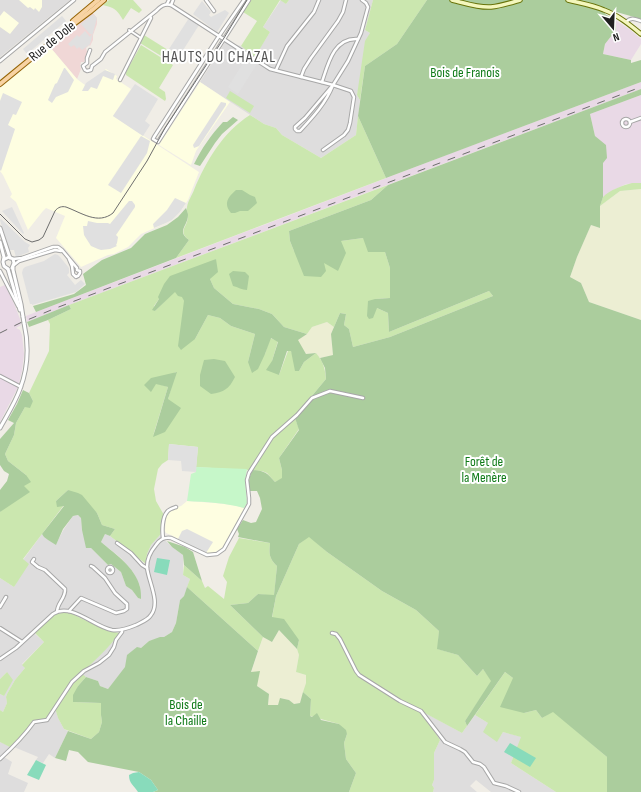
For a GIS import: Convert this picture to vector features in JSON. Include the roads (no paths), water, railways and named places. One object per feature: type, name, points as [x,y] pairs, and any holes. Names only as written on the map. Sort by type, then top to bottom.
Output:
[{"type":"main road","name":"Rue de Dole","points":[[0,84],[67,29],[97,2],[104,0]]},
{"type":"main road","points":[[452,0],[478,6],[491,7],[520,0]]},
{"type":"main road","points":[[568,0],[604,10],[626,22],[641,34]]},
{"type":"main road","name":"Rue de Dole","points":[[0,81],[89,9]]},
{"type":"street","points":[[0,61],[74,0]]},
{"type":"street","points":[[90,50],[87,63],[84,66],[86,71],[91,70],[92,66],[105,52],[130,30],[162,6],[169,4],[173,0]]},
{"type":"street","points":[[206,0],[214,11]]},
{"type":"street","points":[[244,0],[154,137],[154,141],[158,142],[249,0]]},
{"type":"street","points":[[276,70],[287,46],[314,12],[319,0]]},
{"type":"street","points":[[301,77],[307,63],[333,30],[343,12],[346,0]]},
{"type":"street","points":[[333,85],[305,118],[295,127],[295,130],[300,131],[313,117],[322,105],[348,61],[365,21],[368,7],[362,0]]},
{"type":"street","points":[[169,4],[270,69],[349,90],[354,97],[348,130],[344,135],[323,150]]},
{"type":"street","points":[[120,80],[150,22],[150,16]]},
{"type":"street","points":[[626,22],[629,19],[641,21]]},
{"type":"street","points":[[130,30],[141,38]]},
{"type":"street","points":[[322,82],[328,63],[340,44],[352,39],[358,39]]},
{"type":"street","points":[[87,63],[92,66]]},
{"type":"street","points":[[630,122],[641,118]]},
{"type":"street","points":[[0,228],[14,262],[13,270],[27,338],[26,366],[21,387],[0,428]]},
{"type":"street","points":[[0,242],[4,259],[2,264],[8,269],[23,317]]},
{"type":"street","points":[[4,259],[22,258],[53,247],[58,247],[77,268],[75,270]]},
{"type":"street","points":[[8,269],[19,261],[43,253],[58,250],[65,254]]},
{"type":"street","points":[[0,271],[20,309]]},
{"type":"street","points":[[0,376],[21,387]]},
{"type":"street","points":[[162,538],[171,538],[207,555],[217,554],[224,549],[249,504],[247,480],[249,473],[272,437],[297,415],[312,398],[330,391],[363,398]]},
{"type":"street","points":[[0,658],[12,651],[57,612],[69,611],[104,628],[113,630],[122,630],[149,618],[154,611],[154,592],[147,568],[149,556],[156,544],[162,538],[164,518],[166,514],[168,511],[176,507]]},
{"type":"street","points":[[117,543],[131,553],[142,565],[147,568]]},
{"type":"street","points":[[34,559],[32,562],[45,570],[64,589],[65,593],[57,612]]},
{"type":"street","points":[[69,611],[81,598],[116,613],[128,609],[127,604],[115,593],[105,578],[91,566]]},
{"type":"street","points":[[105,578],[108,573]]},
{"type":"street","points":[[0,607],[6,597]]},
{"type":"street","points":[[0,628],[22,642]]},
{"type":"street","points":[[0,759],[18,740],[24,736],[34,722],[47,720],[72,682],[79,675],[90,667],[100,663],[109,655],[122,630]]},
{"type":"street","points":[[332,633],[336,634],[340,639],[359,675],[400,701],[421,711],[445,742],[465,752],[473,762],[484,767],[494,783],[520,792]]},
{"type":"tram line","points":[[0,214],[25,239],[32,242],[43,237],[55,211],[60,207],[66,207],[84,215],[96,218],[102,218],[113,213],[147,161],[165,128],[247,0]]},
{"type":"railway","points":[[0,333],[56,308],[641,87]]},
{"type":"district","name":"HAUTS DU CHAZAL","points":[[219,57]]},
{"type":"park label","name":"Bois de Franois","points":[[465,72]]},
{"type":"park label","name":"Forêt de la Menère","points":[[484,470]]},
{"type":"park label","name":"Bois de la Chaille","points":[[186,712]]}]
